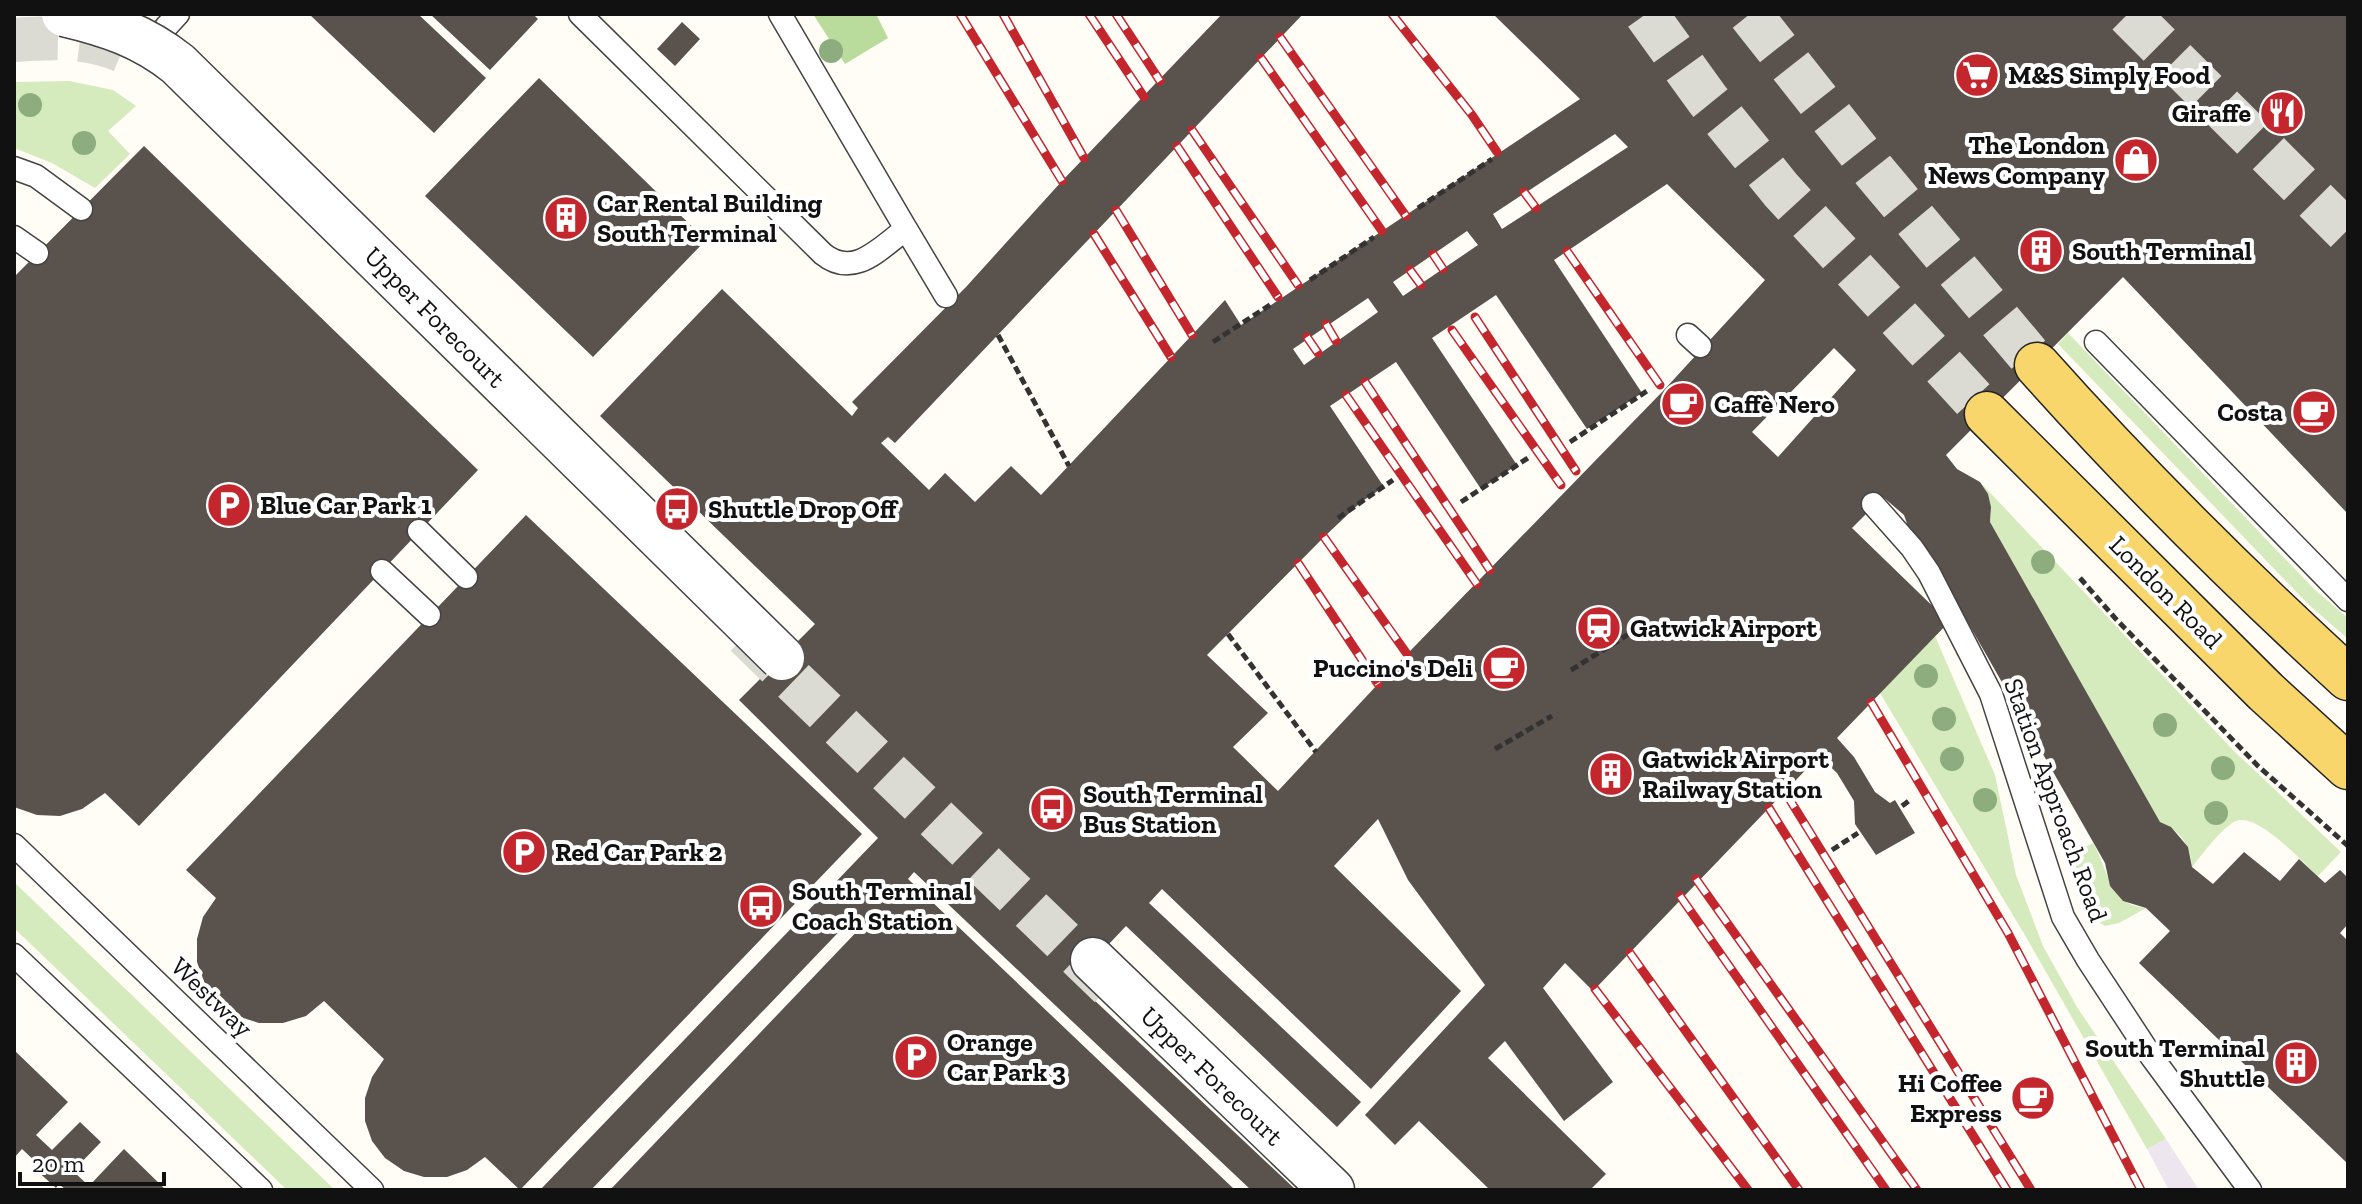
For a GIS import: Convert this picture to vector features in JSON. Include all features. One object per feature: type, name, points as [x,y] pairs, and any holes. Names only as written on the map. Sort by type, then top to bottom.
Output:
[{"type":"main road","points":[[2037,365],[2115,453],[2198,537],[2348,678]]},
{"type":"main road","name":"London Road","points":[[1987,414],[2266,692],[2348,767]]},
{"type":"street","name":"Upper Forecourt","points":[[64,14],[112,26],[140,37],[178,64],[782,658]]},
{"type":"street","name":"Upper Forecourt","points":[[1093,960],[1332,1190]]},
{"type":"lane","points":[[580,14],[830,259],[839,264],[855,263],[906,229]]},
{"type":"lane","points":[[780,14],[946,296]]},
{"type":"lane","points":[[14,168],[36,176],[81,209]]},
{"type":"lane","points":[[14,237],[37,253]]},
{"type":"lane","points":[[2096,342],[2348,600]]},
{"type":"lane","name":"Station Approach Road","points":[[1873,504],[1912,548],[1929,573],[1991,694],[2002,719],[2063,917],[2075,939],[2151,1056],[2250,1190]]},
{"type":"lane","points":[[419,531],[466,577]]},
{"type":"lane","points":[[382,571],[429,615]]},
{"type":"lane","name":"Westway","points":[[14,845],[372,1190]]},
{"type":"lane","points":[[14,955],[261,1190]]},
{"type":"path","points":[[1418,208],[1492,159]]},
{"type":"path","points":[[1310,280],[1374,237]]},
{"type":"path","points":[[1213,342],[1273,303]]},
{"type":"path","points":[[998,335],[1069,466]]},
{"type":"path","points":[[1570,442],[1650,389]]},
{"type":"path","points":[[1461,502],[1531,456]]},
{"type":"path","points":[[1338,518],[1393,480]]},
{"type":"path","points":[[2074,571],[2115,618],[2258,766],[2348,846]]},
{"type":"path","points":[[1571,670],[1642,626]]},
{"type":"path","points":[[1228,634],[1316,752]]},
{"type":"path","points":[[1495,749],[1552,716]]},
{"type":"path","points":[[1902,806],[1910,800]]},
{"type":"path","points":[[1832,850],[1858,833]]},
{"type":"shaded area","points":[[2166,1139],[2199,1190],[2169,1190],[2147,1149]]},
{"type":"green space","points":[[813,14],[876,14],[888,38],[845,64]]},
{"type":"green space","points":[[69,81],[113,90],[136,106],[108,131],[130,154],[95,188],[52,163],[14,148],[14,82]]},
{"type":"green space","points":[[2068,333],[2315,590],[2348,618],[2348,639],[2308,604],[2058,344]]},
{"type":"green space","points":[[1980,482],[2234,751],[2341,852],[2318,876],[2267,831],[2245,820],[2236,821],[2225,829],[2192,867],[2187,845],[2179,834],[2160,822],[1990,522],[1989,501]]},
{"type":"green space","points":[[1935,636],[1995,775],[2016,875],[2043,946],[2077,1007],[2166,1139],[2147,1149],[2026,937],[1880,693]]},
{"type":"green space","points":[[2093,843],[2117,893],[2133,905],[2146,908],[2119,923],[2105,926],[2097,921],[2082,894],[2071,854]]},
{"type":"green space","points":[[14,882],[335,1190],[287,1190],[14,928]]},
{"type":"building","points":[[309,14],[418,14],[486,78],[434,133]]},
{"type":"building","points":[[430,14],[533,14],[538,19],[490,70]]},
{"type":"building","points":[[1222,14],[1303,14],[895,443],[888,437],[881,443],[929,490],[945,473],[975,502],[1011,466],[1041,495],[1225,300],[1241,325],[1580,99],[1493,14],[2348,14],[2348,514],[2123,277],[1946,455],[1957,469],[1980,482],[1988,494],[1990,522],[2160,822],[2171,827],[2188,847],[2192,867],[2213,884],[2244,852],[2280,881],[2299,859],[2325,883],[2340,870],[2348,878],[2348,924],[2340,933],[2348,941],[2348,1164],[2139,963],[2170,931],[2146,908],[2123,901],[2110,886],[2105,863],[1926,549],[1911,535],[1904,515],[1883,497],[1852,528],[1949,622],[1837,738],[1854,757],[1875,792],[1890,803],[1895,800],[1915,833],[1876,855],[1855,824],[1854,801],[1837,773],[1819,756],[1593,991],[1565,963],[1543,988],[1613,1082],[1564,1121],[1505,1041],[1488,1058],[1606,1174],[1590,1190],[1490,1190],[1419,1121],[1395,1145],[1365,1115],[1485,985],[1408,880],[1378,819],[1334,866],[1461,991],[1371,1089],[1162,889],[1149,903],[1361,1102],[1337,1127],[1126,926],[1074,981],[1296,1190],[1251,1190],[914,872],[908,879],[1235,1190],[610,1190],[864,924],[855,915],[591,1190],[540,1190],[878,838],[739,700],[815,624],[600,416],[722,289],[852,416],[858,408],[852,402],[966,287],[1062,181]],"holes":[[[1615,134],[1628,147],[1502,229],[1493,214]],[[1667,184],[1765,280],[1664,390],[1278,791],[1233,747],[1268,713],[1207,655],[1324,537],[1361,502],[1384,487],[1330,406],[1396,362],[1481,489],[1517,465],[1432,338],[1496,295],[1587,429],[1642,393],[1554,260]],[[1467,231],[1478,245],[1403,296],[1393,282]],[[1368,298],[1378,312],[1304,365],[1293,349]],[[1834,348],[1856,370],[1778,457],[1752,432]]]},
{"type":"building","points":[[682,22],[700,39],[675,66],[657,49]]},
{"type":"building","name":"Car Rental Building South Terminal","points":[[539,78],[706,240],[593,357],[425,196]]},
{"type":"building","name":"Blue Car Park 1","points":[[144,146],[478,470],[139,826],[105,793],[82,809],[60,816],[37,815],[14,807],[14,277]]},
{"type":"building","name":"Red Car Park 2","points":[[526,515],[862,834],[520,1190],[485,1157],[467,1170],[447,1177],[424,1177],[404,1171],[385,1158],[372,1141],[365,1121],[365,1098],[372,1077],[384,1059],[324,1001],[306,1016],[283,1023],[259,1023],[237,1016],[218,1002],[205,984],[197,962],[197,939],[203,917],[216,898],[186,870]]},
{"type":"building","points":[[14,1050],[68,1102],[36,1135],[52,1150],[80,1122],[101,1142],[73,1171],[89,1186],[124,1149],[166,1190],[66,1190],[59,1184],[56,1188],[35,1169],[39,1165],[22,1149],[14,1158]]},
{"type":"tunnel","points":[[1646,14],[1708,100],[1781,190],[1987,414]]},
{"type":"tunnel","points":[[1750,14],[1874,171],[2037,365]]},
{"type":"tunnel","points":[[2128,14],[2348,233]]},
{"type":"tunnel","points":[[14,40],[71,39],[98,43],[125,52]]},
{"type":"tunnel","points":[[746,635],[1117,993]]},
{"type":"railway","points":[[960,14],[1062,181]]},
{"type":"railway","points":[[1003,14],[1084,158]]},
{"type":"railway","points":[[1089,14],[1144,97]]},
{"type":"railway","points":[[1116,14],[1160,81]]},
{"type":"railway","points":[[1392,14],[1472,115],[1497,152]]},
{"type":"railway","points":[[1280,37],[1406,216]]},
{"type":"railway","points":[[1261,58],[1382,231]]},
{"type":"railway","points":[[1192,130],[1298,285]]},
{"type":"railway","points":[[1177,146],[1278,297]]},
{"type":"railway","points":[[1524,192],[1536,208]]},
{"type":"railway","points":[[1116,210],[1192,335]]},
{"type":"railway","points":[[1094,234],[1171,357]]},
{"type":"railway","points":[[1567,251],[1660,385]]},
{"type":"railway","points":[[1433,254],[1443,269]]},
{"type":"railway","points":[[1410,270],[1421,285]]},
{"type":"railway","points":[[1475,317],[1576,471]]},
{"type":"railway","points":[[1326,324],[1336,341]]},
{"type":"railway","points":[[1452,330],[1561,485]]},
{"type":"railway","points":[[1307,337],[1318,353]]},
{"type":"railway","points":[[1365,382],[1490,570]]},
{"type":"railway","points":[[1346,395],[1477,584]]},
{"type":"railway","points":[[1324,537],[1407,654]]},
{"type":"railway","points":[[1298,563],[1378,684]]},
{"type":"railway","points":[[1871,702],[2008,933],[2141,1190]]},
{"type":"railway","points":[[1785,792],[2031,1190]]},
{"type":"railway","points":[[1769,808],[2007,1190]]},
{"type":"railway","points":[[1696,879],[1917,1190]]},
{"type":"railway","points":[[1680,896],[1886,1190]]},
{"type":"railway","points":[[1630,953],[1799,1190]]},
{"type":"railway","points":[[1595,989],[1748,1190]]},
{"type":"place","name":"M&S Simply Food","points":[[1977,75]]},
{"type":"place","name":"Giraffe","points":[[2282,113]]},
{"type":"place","name":"The London News Company","points":[[2136,160]]},
{"type":"place","name":"Car Rental Building South Terminal","points":[[566,218]]},
{"type":"place","name":"South Terminal","points":[[2041,251]]},
{"type":"place","name":"Caffè Nero","points":[[1683,404]]},
{"type":"place","name":"Costa","points":[[2314,412]]},
{"type":"place","name":"Blue Car Park 1","points":[[229,505]]},
{"type":"place","name":"Shuttle Drop Off","points":[[677,509]]},
{"type":"place","name":"Gatwick Airport","points":[[1599,628]]},
{"type":"place","name":"Puccino's Deli","points":[[1504,668]]},
{"type":"place","name":"Gatwick Airport Railway Station","points":[[1611,774]]},
{"type":"place","name":"South Terminal Bus Station","points":[[1052,809]]},
{"type":"place","name":"Red Car Park 2","points":[[524,852]]},
{"type":"place","name":"South Terminal Coach Station","points":[[761,906]]},
{"type":"place","name":"Orange Car Park 3","points":[[916,1057]]},
{"type":"place","name":"South Terminal Shuttle","points":[[2296,1063]]},
{"type":"place","name":"Hi Coffee Express","points":[[2033,1098]]}]
